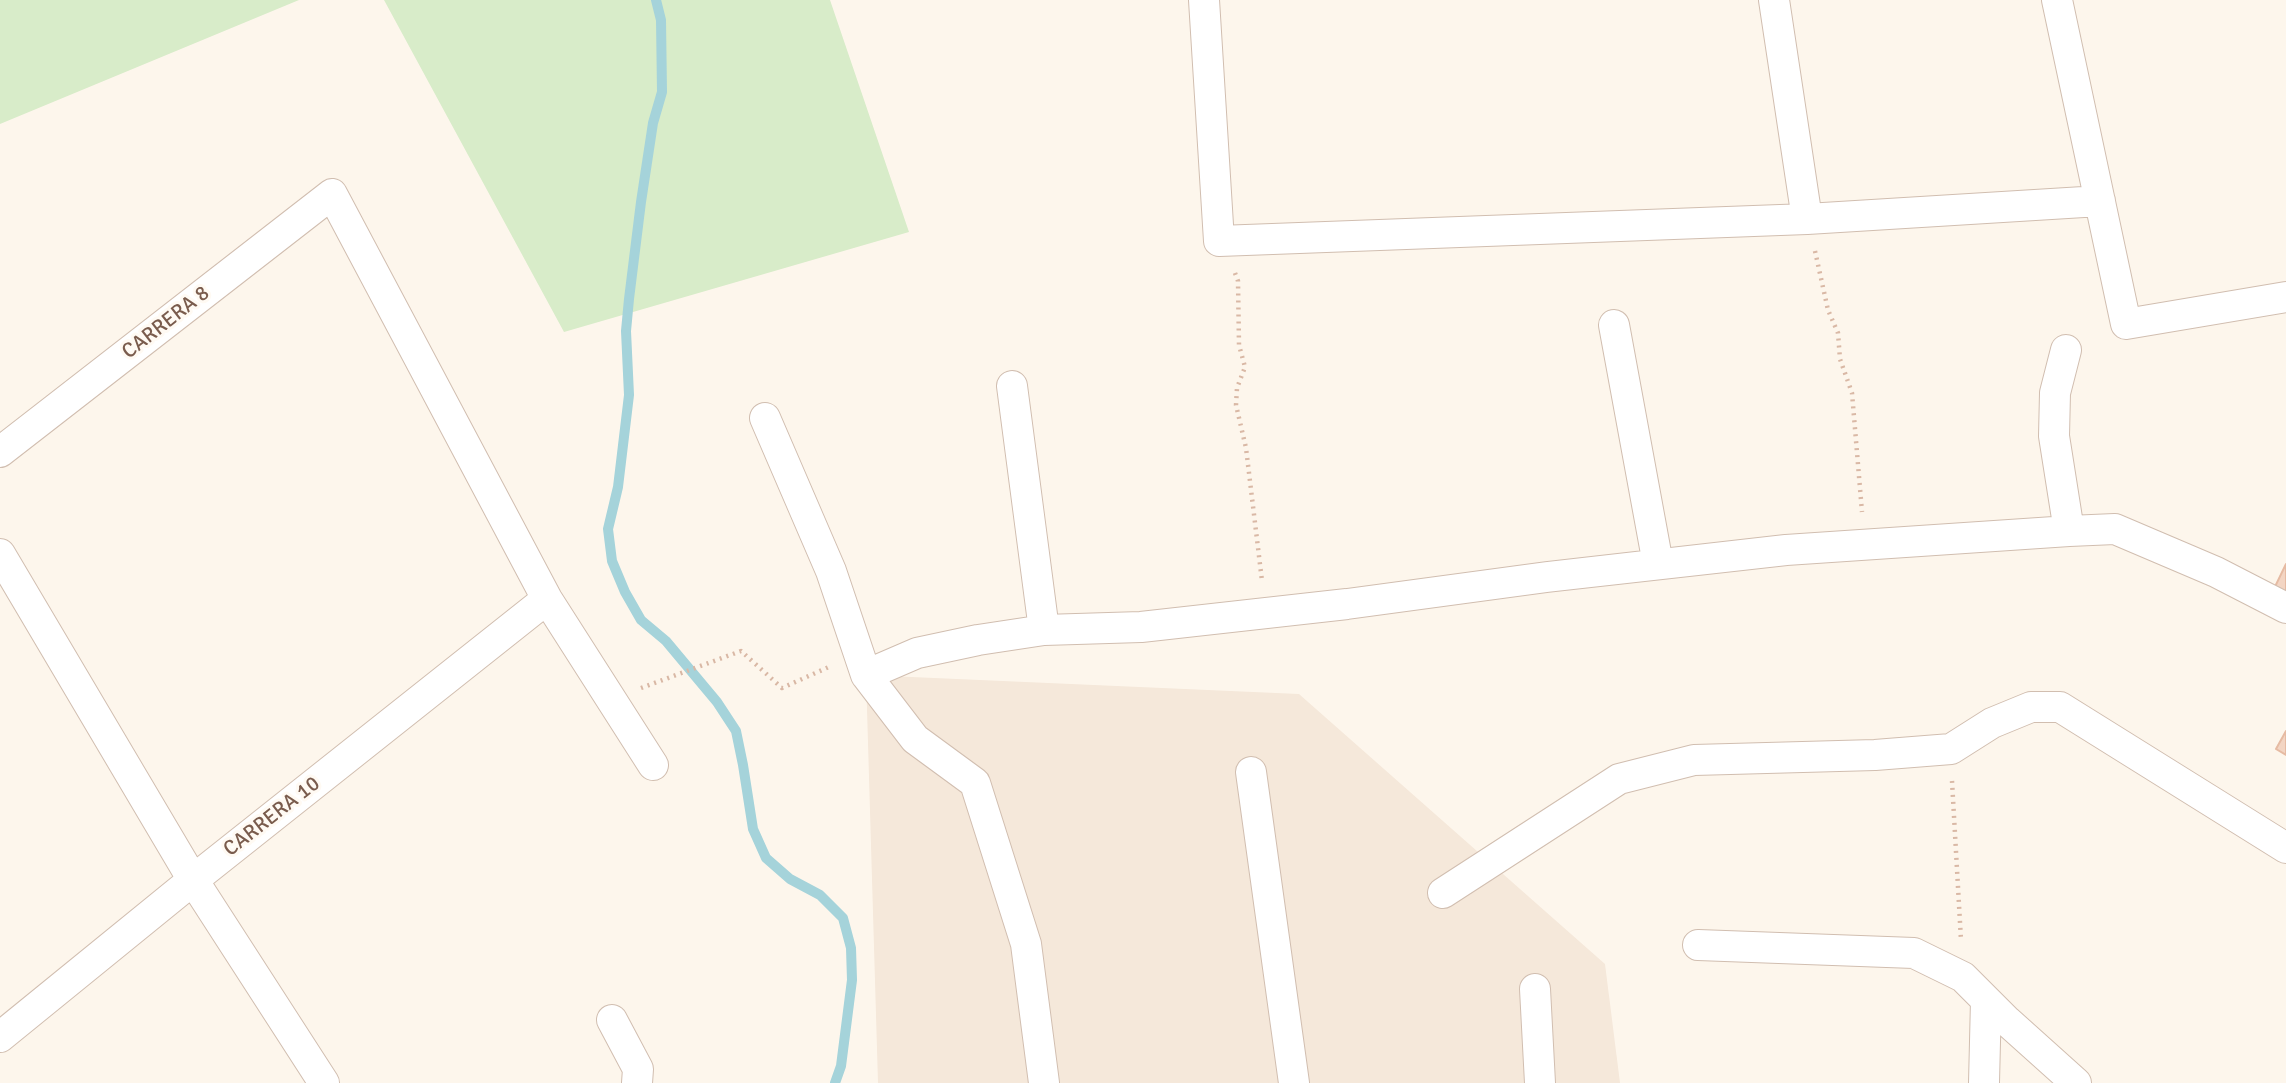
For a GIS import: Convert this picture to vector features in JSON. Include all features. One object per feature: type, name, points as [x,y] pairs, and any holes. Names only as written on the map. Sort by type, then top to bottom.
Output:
[{"type":"street","points":[[1204,0],[1219,241],[1808,219],[2100,201]]},
{"type":"street","points":[[1774,0],[1808,219]]},
{"type":"street","points":[[2057,0],[2126,324],[2286,297]]},
{"type":"street","name":"CARRERA 8","points":[[0,452],[332,194],[547,599]]},
{"type":"street","points":[[1614,325],[1658,564]]},
{"type":"street","points":[[2066,350],[2055,393],[2054,436],[2069,531]]},
{"type":"street","points":[[1012,386],[1044,630]]},
{"type":"street","points":[[765,418],[831,571],[862,665],[915,739],[975,783],[1026,944],[1044,1083]]},
{"type":"street","points":[[862,665],[978,640],[1044,630],[1141,627],[1786,550],[2115,529],[2216,572],[2286,608]]},
{"type":"street","points":[[0,554],[192,880],[324,1083]]},
{"type":"street","points":[[547,599],[653,765]]},
{"type":"street","name":"CARRERA 10","points":[[0,1037],[192,880],[547,599]]},
{"type":"street","points":[[1443,893],[1619,779],[1694,760],[1875,755],[1951,749],[1992,723],[2031,707],[2060,707],[2286,848]]},
{"type":"street","points":[[1251,772],[1294,1083]]},
{"type":"street","points":[[1698,945],[1914,953],[1963,977],[2076,1083]]},
{"type":"street","points":[[1535,989],[1540,1083]]},
{"type":"street","points":[[1984,1083],[1986,1000]]},
{"type":"street","points":[[612,1020],[638,1069],[637,1083]]},
{"type":"path","points":[[1808,219],[1828,310],[1838,333],[1840,359],[1852,393],[1859,480]]},
{"type":"path","points":[[1219,241],[1230,259],[1238,281],[1239,345],[1245,367],[1237,388],[1236,405],[1247,448],[1266,613]]},
{"type":"path","points":[[664,679],[741,651],[782,688],[862,665]]},
{"type":"path","points":[[1951,749],[1963,977]]},
{"type":"shaded area","points":[[866,675],[1299,694],[1605,964],[1620,1083],[878,1083]]},
{"type":"green space","points":[[0,0],[299,0],[0,124]]},
{"type":"green space","points":[[384,0],[830,0],[909,232],[564,332]]},
{"type":"building","points":[[2286,564],[2286,602],[2271,595]]},
{"type":"building","points":[[2286,731],[2286,755],[2276,749]]},
{"type":"waterway","points":[[656,0],[661,20],[662,92],[653,123],[629,299],[626,331],[629,395],[618,487],[608,529],[612,561],[641,620],[666,641],[717,702],[736,731],[753,829],[766,858],[790,879],[820,895],[843,918],[851,948],[852,980],[841,1066],[835,1083]]}]
